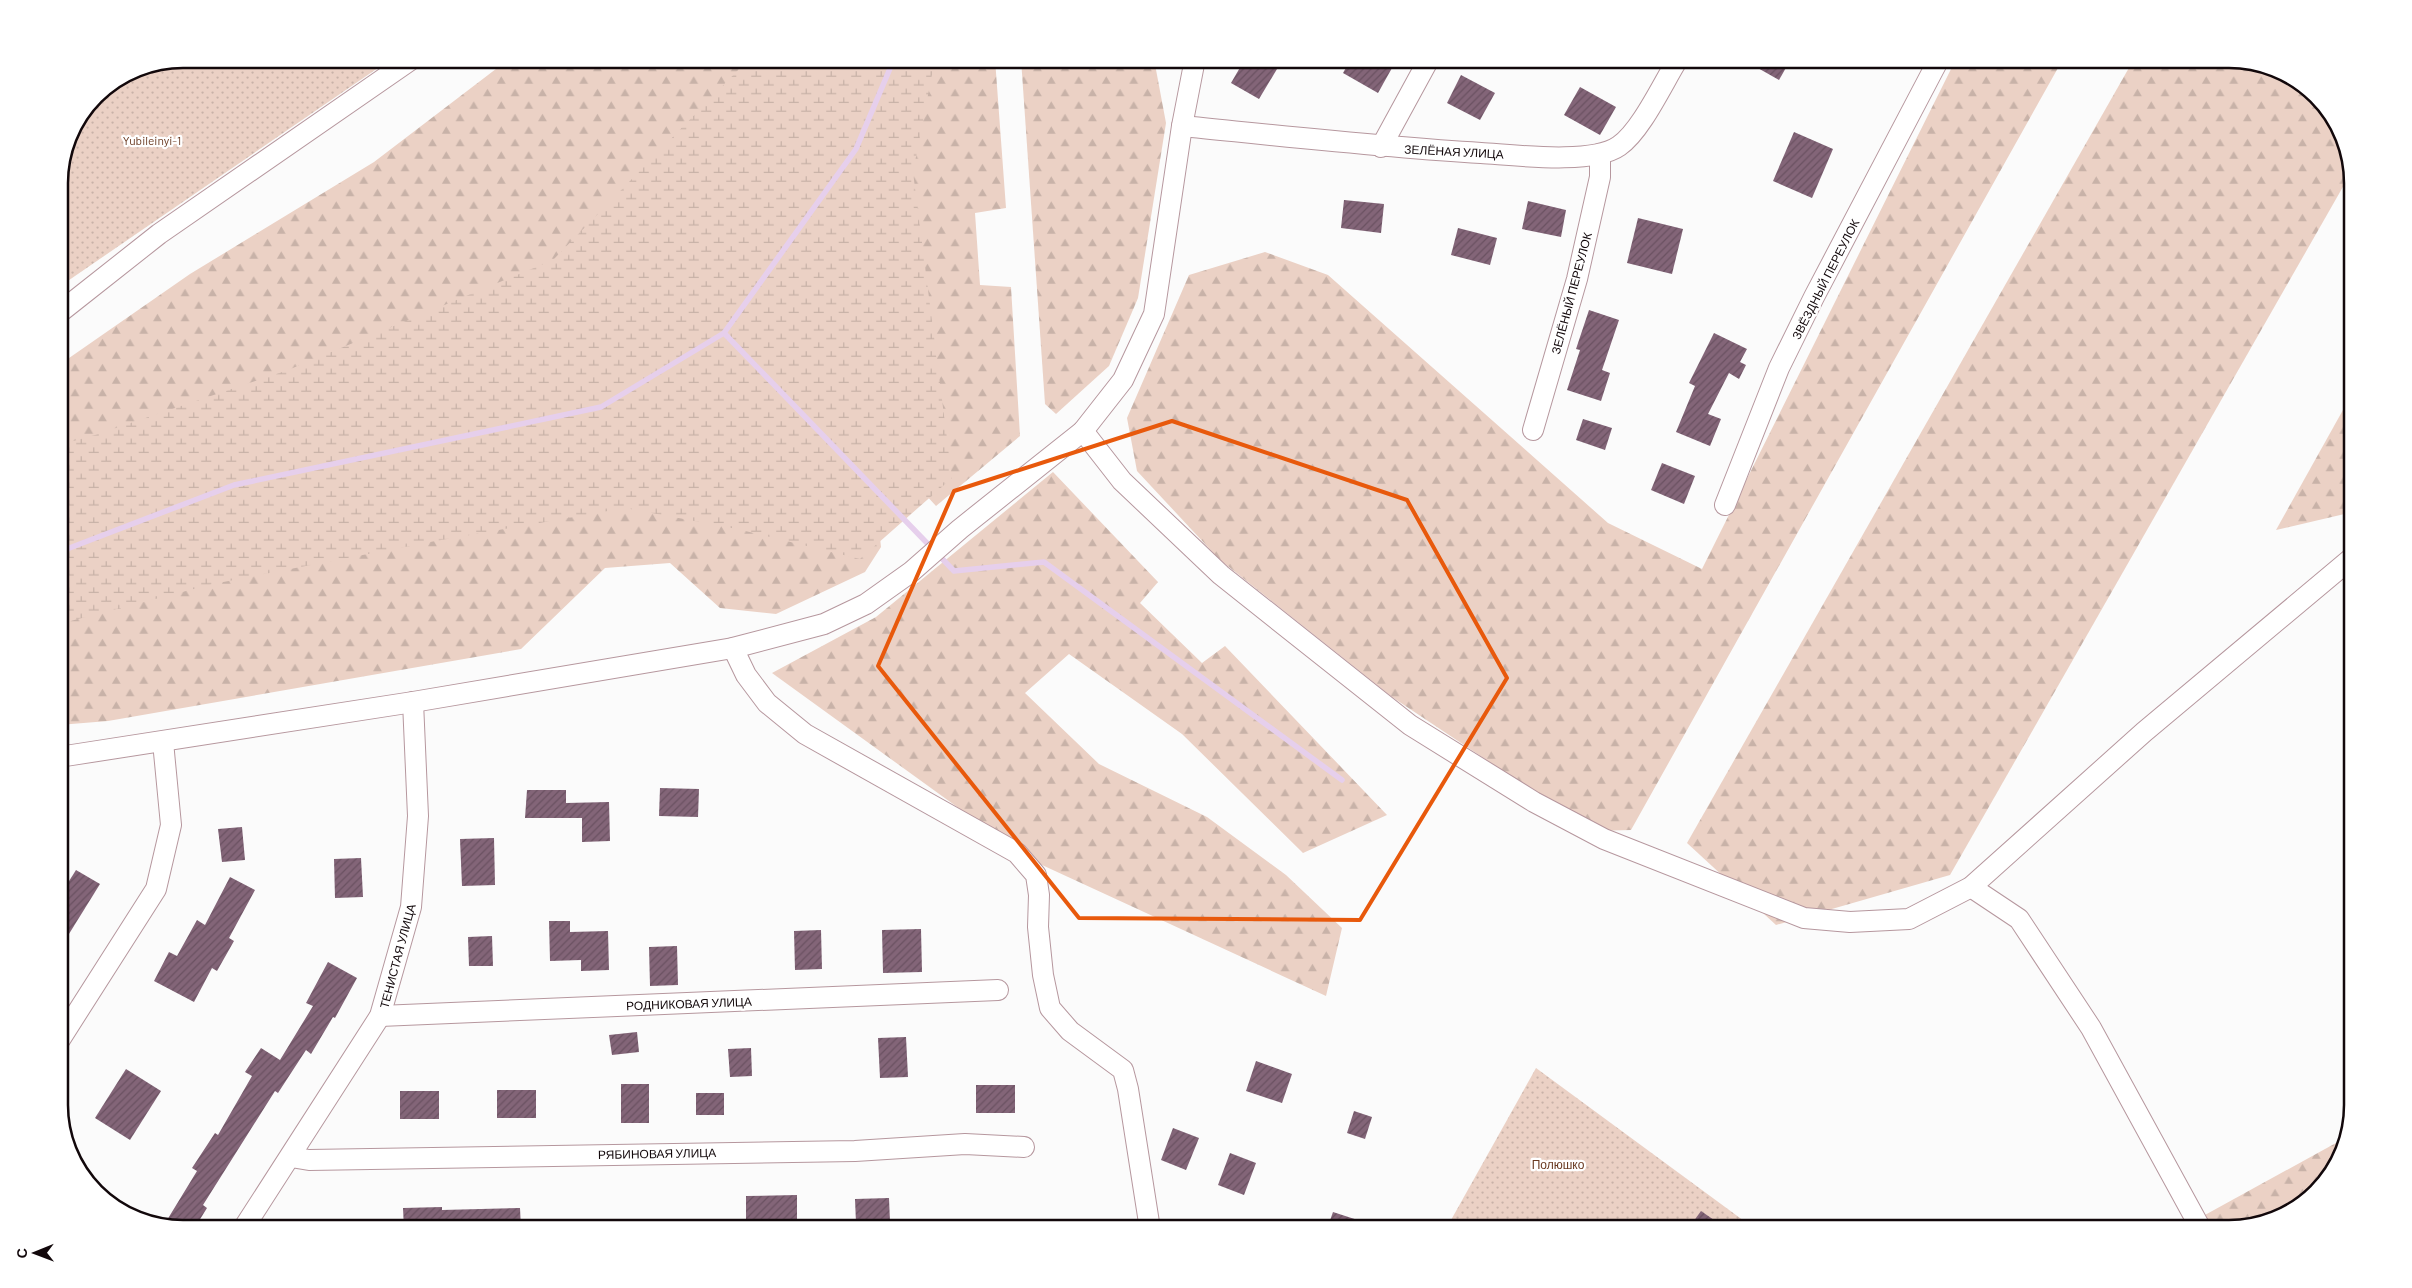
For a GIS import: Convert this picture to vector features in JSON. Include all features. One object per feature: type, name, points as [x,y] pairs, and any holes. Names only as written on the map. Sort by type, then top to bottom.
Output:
[{"type":"street","points":[[68,306],[159,234],[399,68]]},
{"type":"street","points":[[68,756],[413,702],[733,648],[824,624],[866,604],[911,572],[1083,431],[1123,380],[1154,314],[1182,126],[1193,68]]},
{"type":"street","points":[[1381,147],[1425,68]]},
{"type":"street","name":"ЗЕЛЁНАЯ УЛИЦА","points":[[1182,126],[1381,147],[1576,157],[1600,154],[1619,147],[1636,129],[1673,68]]},
{"type":"street","name":"ЗВЁЗДНЫЙ ПЕРЕУЛОК","points":[[1725,505],[1779,368],[1814,297],[1934,68]]},
{"type":"street","name":"ЗЕЛЁНЫЙ ПЕРЕУЛОК","points":[[1533,430],[1577,279],[1600,178],[1600,154]]},
{"type":"street","points":[[1083,431],[1122,481],[1221,575],[1410,725],[1534,802],[1604,839],[1804,918],[1850,922],[1909,919],[1971,887],[2144,732],[2344,564]]},
{"type":"street","points":[[733,648],[746,675],[767,703],[805,734],[1018,853],[1036,875],[1039,895],[1038,927],[1043,975],[1050,1008],[1070,1031],[1122,1070],[1128,1089],[1149,1220]]},
{"type":"street","name":"ТЕНИСТАЯ УЛИЦА","points":[[249,1220],[380,1016],[411,907],[418,816],[413,702]]},
{"type":"street","points":[[68,1027],[156,889],[171,825],[163,742]]},
{"type":"street","points":[[1971,887],[2019,919],[2091,1028],[2196,1220]]},
{"type":"street","name":"РОДНИКОВАЯ УЛИЦА","points":[[380,1016],[998,990]]},
{"type":"street","name":"РЯБИНОВАЯ УЛИЦА","points":[[291,1157],[319,1160],[855,1150],[965,1144],[1024,1147]]},
{"type":"highlighted area","points":[[1172,421],[1407,500],[1507,678],[1360,920],[1079,918],[878,666],[954,491]]},
{"type":"green space","name":"Yubileinyi-1","points":[[168,68],[378,68],[68,281],[68,168],[71,153],[79,132],[91,113],[101,101],[119,87],[132,79],[153,71]]},
{"type":"green space","points":[[497,68],[996,68],[1006,208],[975,213],[980,285],[1011,287],[1020,436],[936,506],[857,420],[82,485],[68,456],[68,359],[190,274],[374,162]]},
{"type":"green space","points":[[740,68],[933,68],[913,172],[952,478],[860,559],[737,529],[625,508],[430,542],[213,584],[68,622],[68,442],[288,370],[553,260]]},
{"type":"green space","points":[[1022,68],[1156,68],[1166,123],[1138,298],[1109,366],[1056,414],[1045,404]]},
{"type":"green space","points":[[1952,68],[2058,68],[1631,830],[1593,831],[1392,697],[1219,559],[1137,471],[1127,418],[1189,275],[1265,252],[1328,275],[1608,523],[1702,569]]},
{"type":"green space","points":[[2129,68],[2244,68],[2280,79],[2305,96],[2316,107],[2333,132],[2342,160],[2344,185],[1950,875],[1776,925],[1687,843]]},
{"type":"green space","points":[[2344,408],[2344,514],[2276,530]]},
{"type":"green space","points":[[1053,472],[1158,582],[1140,603],[1202,663],[1225,646],[1387,815],[1303,853],[1182,734],[1069,654],[1025,693],[1099,764],[1207,817],[1286,875],[1342,928],[1326,996],[1029,859],[772,673],[876,617]]},
{"type":"green space","points":[[876,500],[881,547],[865,572],[776,614],[720,608],[670,563],[605,568],[521,649],[108,721],[68,724],[68,579],[249,519]]},
{"type":"green space","name":"Полюшко","points":[[1536,1068],[1743,1220],[1451,1220]]},
{"type":"green space","points":[[2338,1142],[2333,1156],[2316,1181],[2305,1192],[2280,1209],[2259,1217],[2244,1220],[2196,1220]]},
{"type":"building","points":[[1240,68],[1278,68],[1259,99],[1231,83]]},
{"type":"building","points":[[1346,68],[1392,68],[1378,93],[1343,73]]},
{"type":"building","points":[[1758,68],[1786,68],[1779,80]]},
{"type":"building","points":[[1461,75],[1495,93],[1480,120],[1447,103]]},
{"type":"building","points":[[1580,87],[1616,107],[1600,135],[1564,115]]},
{"type":"building","points":[[1794,132],[1833,149],[1812,198],[1773,181]]},
{"type":"building","points":[[1344,200],[1384,204],[1381,233],[1341,228]]},
{"type":"building","points":[[1528,201],[1566,210],[1561,237],[1522,229]]},
{"type":"building","points":[[1638,218],[1683,229],[1672,274],[1627,263]]},
{"type":"building","points":[[1458,228],[1497,238],[1490,265],[1451,255]]},
{"type":"building","points":[[1589,310],[1619,320],[1602,370],[1610,373],[1601,401],[1567,390],[1580,350],[1576,349]]},
{"type":"building","points":[[1714,333],[1747,349],[1740,362],[1746,365],[1739,379],[1729,373],[1708,414],[1721,419],[1710,446],[1676,432],[1695,386],[1689,383]]},
{"type":"building","points":[[1583,419],[1612,428],[1605,450],[1576,440]]},
{"type":"building","points":[[1662,463],[1695,476],[1684,504],[1651,490]]},
{"type":"building","points":[[660,788],[699,789],[698,817],[659,816]]},
{"type":"building","points":[[527,790],[566,790],[566,803],[609,802],[610,841],[582,842],[582,818],[525,818]]},
{"type":"building","points":[[242,827],[245,860],[222,862],[218,829]]},
{"type":"building","points":[[494,838],[495,885],[462,886],[460,839]]},
{"type":"building","points":[[361,858],[363,897],[335,898],[334,859]]},
{"type":"building","points":[[76,870],[100,884],[68,936],[68,883]]},
{"type":"building","points":[[230,877],[255,890],[229,938],[234,941],[217,971],[212,968],[194,1002],[154,981],[169,952],[177,956],[197,920],[205,925]]},
{"type":"building","points":[[549,921],[570,921],[570,932],[608,931],[609,970],[581,971],[581,960],[550,961]]},
{"type":"building","points":[[921,929],[922,972],[883,973],[882,930]]},
{"type":"building","points":[[821,930],[822,969],[795,970],[794,931]]},
{"type":"building","points":[[492,936],[493,966],[469,966],[468,937]]},
{"type":"building","points":[[677,946],[678,985],[650,986],[649,947]]},
{"type":"building","points":[[328,962],[357,978],[335,1018],[333,1017],[311,1054],[306,1050],[278,1093],[275,1091],[203,1205],[207,1208],[200,1220],[167,1220],[197,1171],[192,1168],[215,1133],[218,1135],[252,1076],[245,1072],[261,1048],[280,1060],[313,1006],[306,1003]]},
{"type":"building","points":[[637,1032],[639,1052],[612,1055],[609,1035]]},
{"type":"building","points":[[906,1037],[908,1077],[880,1078],[878,1038]]},
{"type":"building","points":[[751,1048],[752,1076],[730,1077],[728,1049]]},
{"type":"building","points":[[1256,1061],[1292,1074],[1282,1103],[1246,1091]]},
{"type":"building","points":[[126,1069],[161,1091],[130,1140],[95,1118]]},
{"type":"building","points":[[621,1084],[649,1084],[649,1123],[621,1123]]},
{"type":"building","points":[[976,1085],[1015,1085],[1015,1113],[976,1113]]},
{"type":"building","points":[[497,1090],[536,1090],[536,1118],[497,1118]]},
{"type":"building","points":[[400,1091],[439,1091],[439,1119],[400,1119]]},
{"type":"building","points":[[696,1093],[724,1093],[724,1115],[696,1115]]},
{"type":"building","points":[[1354,1111],[1372,1117],[1365,1139],[1347,1133]]},
{"type":"building","points":[[1173,1128],[1199,1138],[1186,1170],[1161,1160]]},
{"type":"building","points":[[1230,1153],[1256,1163],[1244,1195],[1218,1185]]},
{"type":"building","points":[[797,1195],[797,1220],[746,1220],[746,1196]]},
{"type":"building","points":[[889,1198],[890,1220],[856,1220],[855,1199]]},
{"type":"building","points":[[442,1207],[442,1210],[520,1208],[521,1220],[404,1220],[403,1208]]},
{"type":"building","points":[[1701,1211],[1714,1220],[1694,1220]]},
{"type":"building","points":[[1333,1212],[1358,1220],[1330,1220]]},
{"type":"waterway","points":[[724,333],[856,149],[890,68]]},
{"type":"waterway","points":[[68,549],[234,485],[601,407],[724,333],[954,571],[1044,562],[1342,780]]}]
